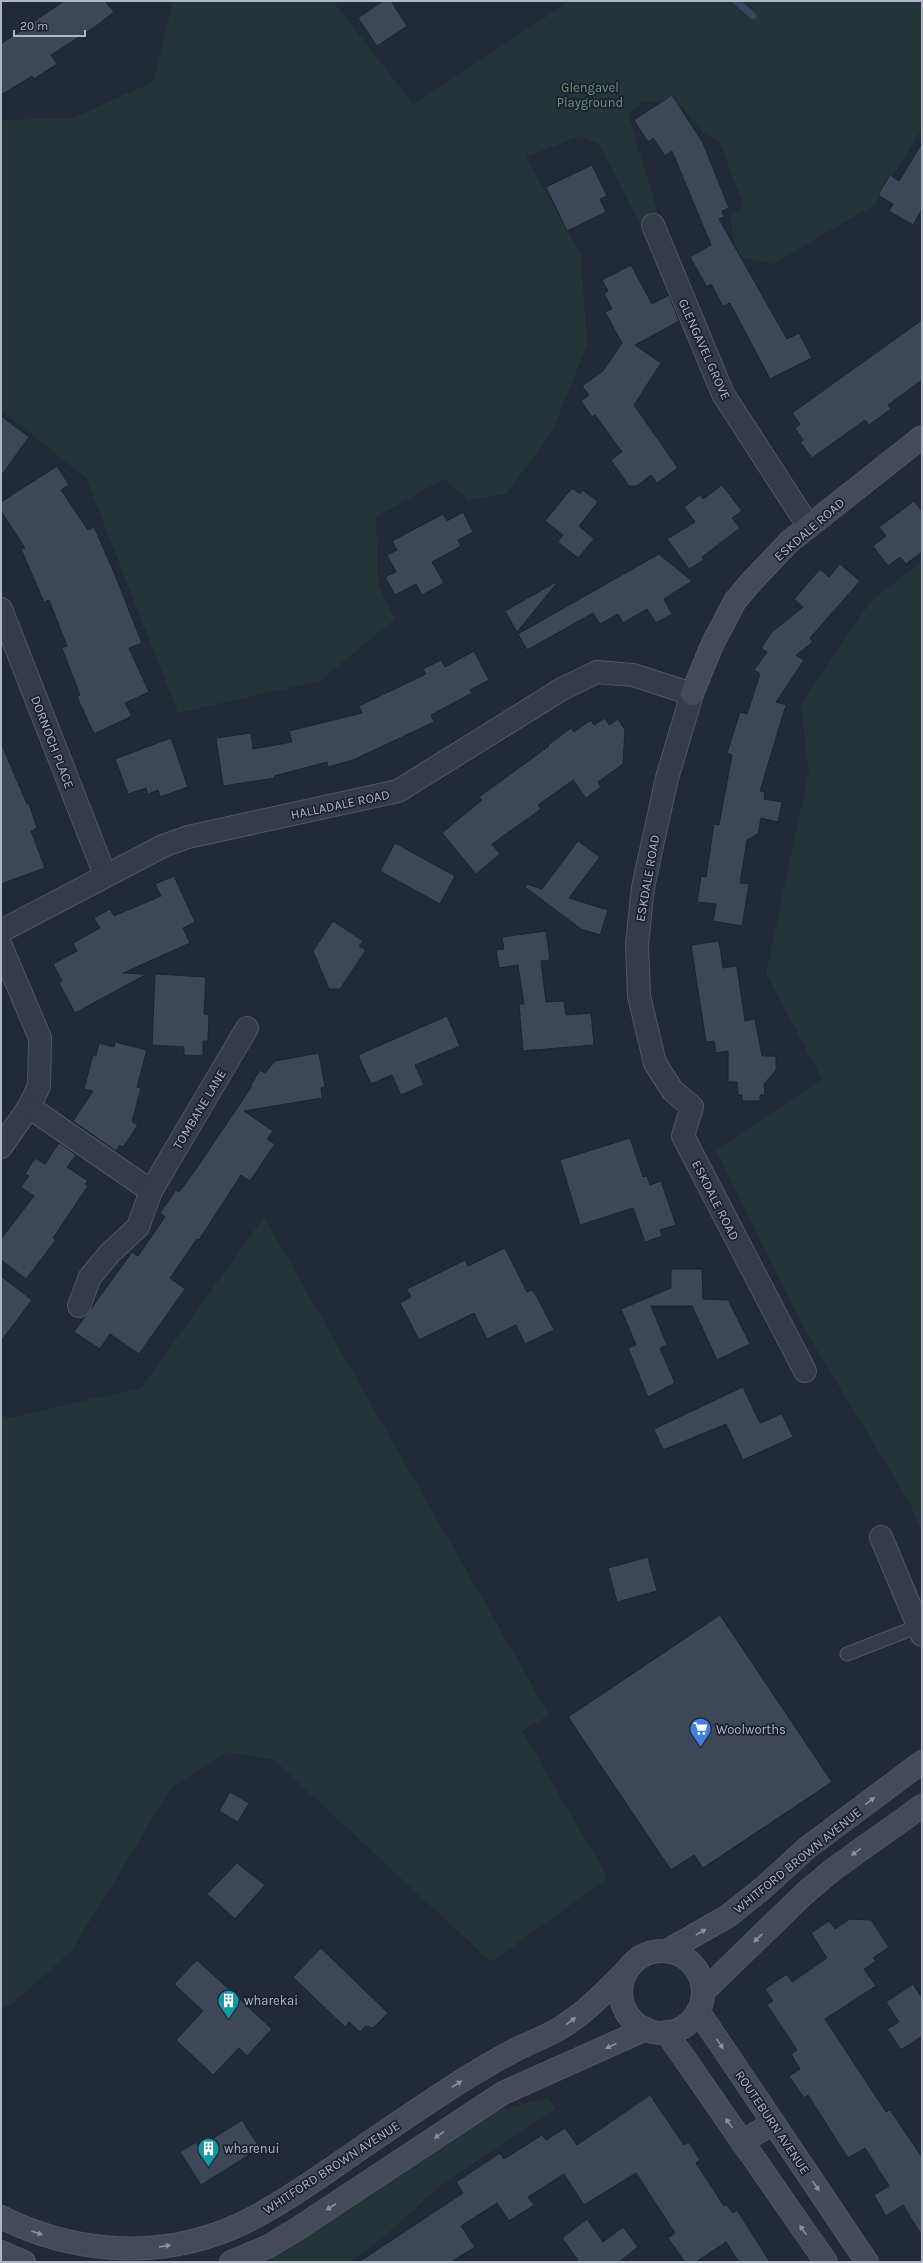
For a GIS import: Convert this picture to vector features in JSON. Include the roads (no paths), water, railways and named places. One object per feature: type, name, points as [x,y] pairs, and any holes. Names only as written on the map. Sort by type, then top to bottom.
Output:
[{"type":"main road","name":"ESKDALE ROAD","points":[[692,694],[712,645],[735,601],[752,581],[789,542],[922,437]]},
{"type":"main road","name":"WHITFORD BROWN AVENUE","points":[[667,1951],[728,1916],[762,1889],[807,1848],[922,1762]]},
{"type":"main road","points":[[231,2262],[270,2246],[503,2093],[656,2031],[685,2026],[701,2002],[805,1893],[834,1868],[922,1806]]},
{"type":"main road","points":[[701,2002],[699,1973],[691,1962],[680,1954],[667,1951],[647,1953],[635,1960],[626,1971],[622,1984],[623,2004],[630,2017],[656,2031],[742,2142],[822,2257],[848,2234]]},
{"type":"main road","name":"WHITFORD BROWN AVENUE","points":[[1,2217],[20,2227],[62,2241],[116,2249],[150,2248],[188,2243],[220,2233],[261,2213],[306,2186],[434,2098],[489,2064],[560,2028],[586,2010],[626,1971]]},
{"type":"main road","name":"ROUTEBURN AVENUE","points":[[701,2002],[773,2123],[867,2262]]},
{"type":"main road","points":[[742,2142],[773,2123]]},
{"type":"main road","points":[[1,2252],[24,2262]]},
{"type":"street","name":"GLENGAVEL GROVE","points":[[652,225],[722,394],[809,527]]},
{"type":"street","name":"DORNOCH PLACE","points":[[1,609],[105,875]]},
{"type":"street","name":"HALLADALE ROAD","points":[[1,931],[105,875],[163,846],[188,837],[398,791],[562,689],[597,672],[633,675],[692,694]]},
{"type":"street","name":"ESKDALE ROAD","points":[[692,694],[667,778],[643,887],[637,944],[639,996],[655,1064],[672,1090],[692,1107],[683,1136],[805,1372]]},
{"type":"street","points":[[1,946],[40,1038],[39,1086],[29,1107],[1,1147]]},
{"type":"street","name":"TOMBANE LANE","points":[[79,1306],[90,1277],[110,1252],[138,1227],[151,1191],[247,1028]]},
{"type":"street","points":[[29,1107],[151,1191]]},
{"type":"street","points":[[881,1537],[920,1630]]},
{"type":"lane","points":[[847,1654],[920,1630]]},
{"type":"waterway","points":[[736,1],[753,16]]},
{"type":"place","name":"Woolworths","points":[[700,1748]]},
{"type":"place","name":"wharekai","points":[[228,2020]]},
{"type":"place","name":"wharenui","points":[[209,2168]]},
{"type":"park label","name":"Glengavel Playground","points":[[590,94]]}]
